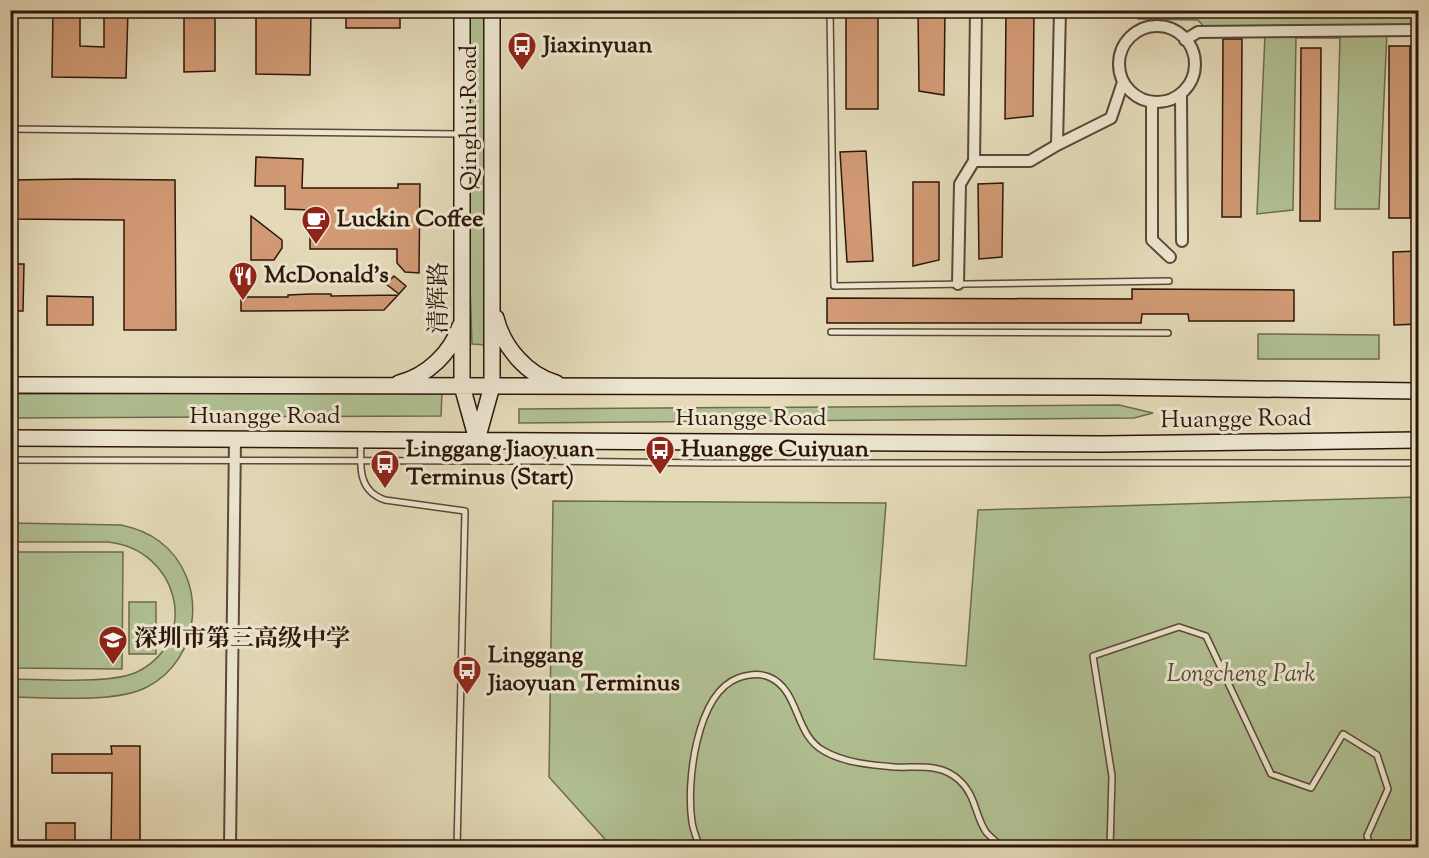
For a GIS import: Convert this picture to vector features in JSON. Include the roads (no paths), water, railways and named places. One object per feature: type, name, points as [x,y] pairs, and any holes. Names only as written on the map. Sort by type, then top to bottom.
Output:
[{"type":"main road","name":"清辉路","points":[[462,10],[462,386],[477,440]]},
{"type":"main road","name":"Qinghui Road","points":[[477,440],[492,386],[492,10]]},
{"type":"main road","points":[[492,304],[504,339],[514,354],[538,375],[565,386]]},
{"type":"main road","points":[[387,386],[405,382],[420,375],[433,365],[446,353],[456,336],[462,317]]},
{"type":"main road","name":"Huangge Road","points":[[10,385],[1103,387],[1419,391]]},
{"type":"main road","name":"Huangge Road","points":[[10,438],[1091,444],[1419,441]]},
{"type":"street","points":[[958,284],[960,184],[974,161],[976,10]]},
{"type":"street","points":[[1057,145],[1060,10]]},
{"type":"street","points":[[1160,26],[1173,30],[1185,40],[1191,48],[1194,73],[1181,94],[1171,100],[1152,102],[1135,96],[1123,82],[1118,65],[1120,53],[1126,41],[1136,32],[1148,27],[1160,26]]},
{"type":"street","points":[[1185,40],[1198,32],[1419,30]]},
{"type":"street","points":[[974,161],[1030,161],[1111,118],[1123,82]]},
{"type":"street","points":[[1181,94],[1182,241]]},
{"type":"street","points":[[1152,102],[1152,240],[1170,257]]},
{"type":"street","points":[[230,848],[235,439]]},
{"type":"lane","points":[[830,10],[834,286],[1169,281]]},
{"type":"lane","points":[[10,129],[462,134]]},
{"type":"lane","points":[[831,332],[1168,333]]},
{"type":"lane","points":[[361,440],[360,460],[365,485],[374,496],[385,500],[465,511],[457,848]]},
{"type":"lane","points":[[10,460],[360,460],[707,464],[1419,463]]},
{"type":"lane","points":[[1110,848],[1112,776],[1094,657],[1179,627],[1206,636],[1271,774],[1311,788],[1343,734],[1377,755],[1388,789],[1367,836],[1371,848]]},
{"type":"lane","points":[[700,848],[692,823],[690,794],[696,746],[705,716],[722,688],[746,675],[768,676],[780,684],[790,698],[806,735],[825,752],[872,765],[933,767],[948,772],[961,781],[973,797],[986,831],[1002,848]]},
{"type":"place","name":"Jiaxinyuan","points":[[522,72]]},
{"type":"place","name":"Luckin Coffee","points":[[316,246]]},
{"type":"place","name":"McDonald's","points":[[243,302]]},
{"type":"place","name":"Huangge Cuiyuan","points":[[660,476]]},
{"type":"place","name":"Linggang Jiaoyuan Terminus (Start)","points":[[385,490]]},
{"type":"place","name":"深圳市第三高级中学","points":[[113,666]]},
{"type":"place","name":"Linggang Jiaoyuan Terminus","points":[[467,696]]},
{"type":"park label","name":"Longcheng Park","points":[[1241,675]]}]
